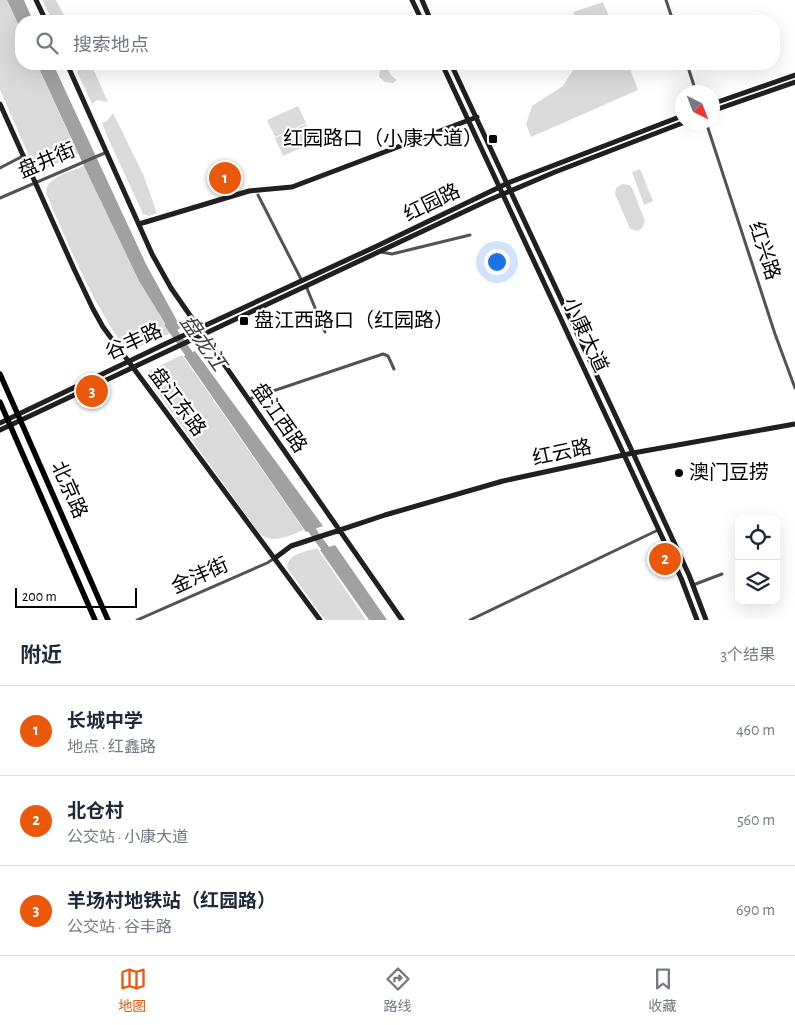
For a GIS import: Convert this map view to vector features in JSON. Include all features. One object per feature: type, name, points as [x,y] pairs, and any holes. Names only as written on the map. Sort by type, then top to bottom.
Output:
[{"type":"main road","points":[[36,0],[43,15]]},
{"type":"main road","points":[[412,0],[419,15]]},
{"type":"main road","points":[[422,0],[429,15]]},
{"type":"main road","name":"盘江西路","points":[[69,70],[104,153],[152,254],[171,288],[402,620]]},
{"type":"main road","name":"小康大道","points":[[445,70],[624,455],[697,620]]},
{"type":"main road","name":"小康大道","points":[[454,70],[633,453],[693,585],[706,620]]},
{"type":"main road","points":[[720,101],[795,75]]},
{"type":"main road","points":[[720,108],[795,82]]},
{"type":"main road","name":"盘江东路","points":[[0,104],[93,309],[103,327],[320,620]]},
{"type":"main road","points":[[139,224],[250,191],[292,187],[477,117]]},
{"type":"main road","name":"红园路","points":[[199,328],[508,183],[675,119]]},
{"type":"main road","name":"红园路","points":[[203,334],[511,190],[675,126]]},
{"type":"main road","name":"谷丰路","points":[[0,430],[18,415],[199,328]]},
{"type":"main road","name":"谷丰路","points":[[0,423],[20,421],[203,334]]},
{"type":"main road","name":"北京路","points":[[0,374],[108,620]]},
{"type":"main road","name":"北京路","points":[[0,402],[95,620]]},
{"type":"main road","name":"红云路","points":[[275,558],[291,546],[332,532],[504,481],[633,453],[795,424]]},
{"type":"street","points":[[666,0],[671,15]]},
{"type":"street","points":[[689,70],[694,85]]},
{"type":"street","name":"红兴路","points":[[709,130],[772,325],[795,388]]},
{"type":"street","name":"盘井街","points":[[0,198],[104,153]]},
{"type":"street","points":[[0,168],[23,156]]},
{"type":"street","points":[[258,195],[302,281]]},
{"type":"street","points":[[380,252],[392,254],[470,235]]},
{"type":"street","points":[[306,286],[325,332]]},
{"type":"street","points":[[248,399],[383,354],[388,356],[394,369]]},
{"type":"street","points":[[470,620],[658,530]]},
{"type":"street","name":"金沣街","points":[[137,620],[275,558]]},
{"type":"street","points":[[693,585],[722,574]]},
{"type":"shaded area","points":[[0,0],[7,0],[15,17],[15,70],[40,70],[78,154],[42,170],[34,167],[0,90]]},
{"type":"shaded area","points":[[7,0],[24,0],[30,15],[15,15],[15,17]]},
{"type":"shaded area","points":[[42,0],[56,0],[64,15],[50,15]]},
{"type":"shaded area","points":[[603,2],[608,15],[574,15],[573,12]]},
{"type":"shaded area","points":[[40,70],[56,70],[146,264],[181,328],[171,333],[139,281]]},
{"type":"shaded area","points":[[79,70],[94,70],[108,102],[97,100],[92,104],[77,72]]},
{"type":"shaded area","points":[[380,70],[389,70],[391,75],[397,80],[393,83],[385,82],[379,77]]},
{"type":"shaded area","points":[[573,70],[630,70],[638,90],[531,137],[526,124],[532,106],[563,86]]},
{"type":"shaded area","points":[[298,106],[306,123],[275,137],[267,120]]},
{"type":"shaded area","points":[[113,113],[143,174],[157,213],[149,216],[143,214],[107,136],[102,123],[107,121]]},
{"type":"shaded area","points":[[306,124],[314,142],[283,156],[275,138]]},
{"type":"shaded area","points":[[84,166],[139,281],[171,333],[131,350],[125,349],[102,312],[72,253],[46,193],[47,187],[54,179]]},
{"type":"shaded area","points":[[640,169],[653,201],[644,205],[632,172]]},
{"type":"shaded area","points":[[622,184],[629,185],[632,188],[645,221],[642,228],[638,231],[630,229],[615,194],[616,188]]},
{"type":"shaded area","points":[[195,351],[323,526],[306,532],[184,356]]},
{"type":"shaded area","points":[[182,355],[304,530],[276,539],[260,534],[147,378],[149,371]]},
{"type":"shaded area","points":[[335,545],[387,620],[369,620],[320,550]]},
{"type":"shaded area","points":[[317,548],[366,620],[325,620],[287,568],[290,559],[294,556]]},
{"type":"waterway","name":"盘龙江","points":[[169,325],[194,361]]},
{"type":"waterway","name":"盘龙江","points":[[306,522],[330,555]]},
{"type":"place","name":"红园路口（小康大道）","points":[[493,139]]},
{"type":"place","name":"长城中学","points":[[225,178]]},
{"type":"place","name":"盘江西路口（红园路）","points":[[244,321]]},
{"type":"place","name":"羊场村地铁站（红园路）","points":[[92,391]]},
{"type":"place","name":"澳门豆捞","points":[[679,473]]},
{"type":"place","name":"北仓村","points":[[665,559]]}]
